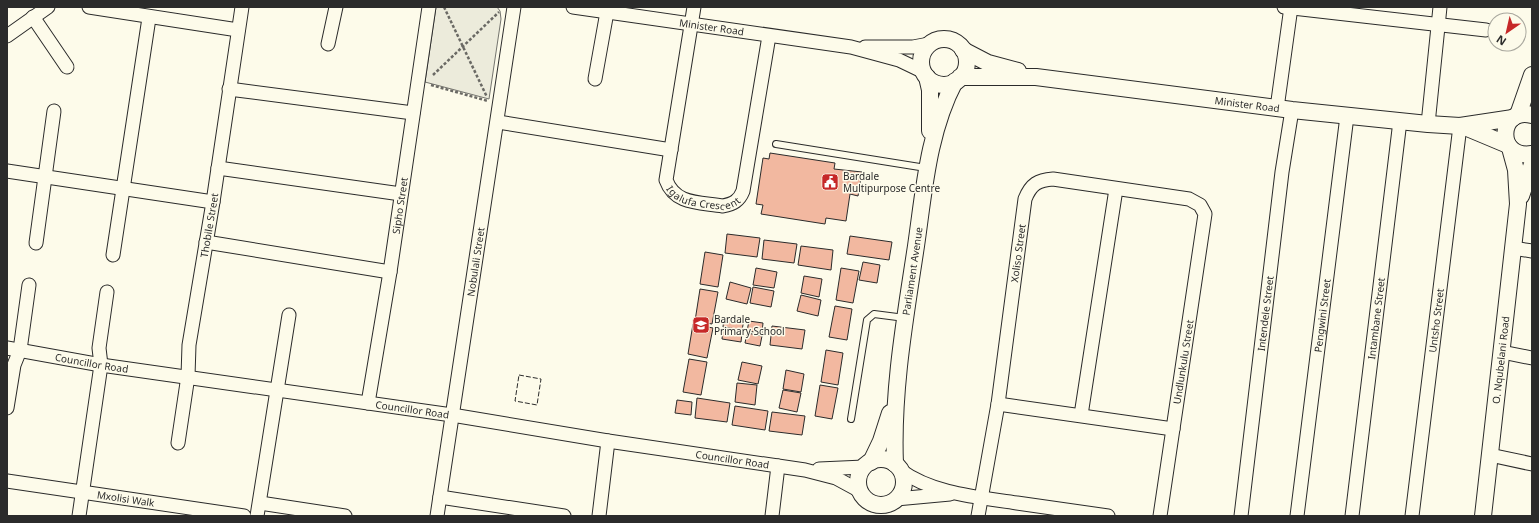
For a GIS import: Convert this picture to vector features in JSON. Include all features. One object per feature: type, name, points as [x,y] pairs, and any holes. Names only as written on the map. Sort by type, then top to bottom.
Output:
[{"type":"street","points":[[7,36],[48,7]]},
{"type":"street","points":[[89,7],[149,18],[238,30]]},
{"type":"street","name":"Thobile Street","points":[[178,443],[188,376],[189,345],[218,168],[242,7]]},
{"type":"street","points":[[328,44],[336,7]]},
{"type":"street","name":"Sipho Street","points":[[368,403],[390,272],[413,113],[421,87],[429,7]]},
{"type":"street","name":"Nobulali Street","points":[[437,516],[498,122],[514,7]]},
{"type":"street","name":"Minister Road","points":[[572,7],[851,47],[899,60],[926,75]]},
{"type":"street","name":"Igalufa Crescent","points":[[694,7],[666,180],[671,192],[681,199],[723,206],[730,205],[741,197],[769,36]]},
{"type":"street","points":[[1289,7],[1486,30]]},
{"type":"street","name":"Intendele Street","points":[[1240,516],[1281,179],[1289,7]]},
{"type":"street","points":[[1428,124],[1440,7]]},
{"type":"street","points":[[595,79],[607,12]]},
{"type":"street","points":[[33,17],[67,67]]},
{"type":"street","points":[[113,255],[149,18]]},
{"type":"street","points":[[944,39],[955,42],[963,50],[966,64],[958,79],[940,84],[926,75],[921,57],[929,44],[944,39]]},
{"type":"street","name":"Minister Road","points":[[851,47],[913,47],[929,44]]},
{"type":"street","name":"Minister Road","points":[[963,50],[988,63],[1036,77]]},
{"type":"street","name":"Parliament Avenue","points":[[897,467],[896,392],[905,318],[930,151],[930,90],[926,75]]},
{"type":"street","name":"O. Nqubelani Road","points":[[1483,516],[1518,204],[1516,170],[1505,135],[1506,129],[1521,116],[1532,75]]},
{"type":"street","name":"Minister Road","points":[[958,79],[978,76],[1036,77],[1284,109],[1428,124],[1460,126],[1521,116]]},
{"type":"street","name":"Parliament Avenue","points":[[930,151],[942,108],[958,79]]},
{"type":"street","points":[[229,89],[413,113]]},
{"type":"street","points":[[36,243],[54,111]]},
{"type":"street","name":"Pengwini Street","points":[[1297,516],[1347,116]]},
{"type":"street","name":"Intambane Street","points":[[1352,516],[1400,121]]},
{"type":"street","points":[[498,122],[671,150]]},
{"type":"street","name":"Minister Road","points":[[1460,126],[1509,146],[1520,154],[1532,154]]},
{"type":"street","name":"Untsho Street","points":[[1412,516],[1460,126]]},
{"type":"street","name":"O. Nqubelani Road","points":[[1518,204],[1532,164]]},
{"type":"street","points":[[218,168],[402,194]]},
{"type":"street","points":[[7,171],[212,202]]},
{"type":"street","name":"Xoliso Street","points":[[978,516],[998,404],[1024,206],[1029,190],[1034,183],[1053,179],[1189,199],[1200,205],[1203,209]]},
{"type":"street","points":[[1081,415],[1116,189]]},
{"type":"street","name":"Undlunkulu Street","points":[[1160,516],[1206,219],[1203,209]]},
{"type":"street","points":[[206,242],[390,272]]},
{"type":"street","points":[[1513,248],[1532,251]]},
{"type":"street","points":[[7,408],[14,365],[20,350],[29,285]]},
{"type":"street","points":[[79,516],[101,365],[99,348],[107,292]]},
{"type":"street","points":[[289,316],[258,510],[345,516]]},
{"type":"street","name":"Councillor Road","points":[[7,348],[101,365],[188,376],[277,391],[452,415],[608,441],[805,470],[836,478],[862,495]]},
{"type":"street","points":[[1502,352],[1532,358]]},
{"type":"street","name":"Parliament Avenue","points":[[867,464],[881,441],[896,392]]},
{"type":"street","points":[[998,404],[1173,429]]},
{"type":"street","points":[[599,516],[608,441]]},
{"type":"street","points":[[1490,455],[1532,464]]},
{"type":"street","points":[[867,516],[858,478],[867,464],[883,460],[897,467],[919,482],[958,494],[1108,516]]},
{"type":"street","name":"Councillor Road","points":[[805,470],[867,464]]},
{"type":"street","points":[[772,516],[778,466]]},
{"type":"street","points":[[882,516],[903,488],[903,476],[897,467]]},
{"type":"street","name":"Mxolisi Walk","points":[[7,481],[244,516]]},
{"type":"street","points":[[862,495],[877,505],[894,501],[958,494]]},
{"type":"street","points":[[440,497],[564,516]]},
{"type":"lane","points":[[776,144],[928,168]]},
{"type":"lane","points":[[851,419],[867,320],[870,315],[874,314],[905,318]]},
{"type":"path","points":[[421,87],[489,102],[444,7]]},
{"type":"path","points":[[421,87],[501,11]]},
{"type":"shaded area","points":[[436,7],[497,7],[500,11],[501,19],[489,99],[425,82]]},
{"type":"building","points":[[770,153],[835,163],[834,169],[862,172],[858,196],[850,194],[846,221],[826,218],[825,224],[761,214],[763,205],[756,204],[763,158],[769,159]]},
{"type":"building","points":[[727,234],[760,238],[757,257],[725,253]]},
{"type":"building","points":[[850,236],[892,242],[889,260],[847,254]]},
{"type":"building","points":[[764,240],[797,244],[794,263],[762,259]]},
{"type":"building","points":[[801,246],[833,250],[831,270],[798,265]]},
{"type":"building","points":[[705,252],[723,255],[718,287],[700,284]]},
{"type":"building","points":[[863,262],[880,265],[877,283],[859,280]]},
{"type":"building","points":[[756,268],[777,272],[774,288],[753,285]]},
{"type":"building","points":[[841,268],[859,271],[853,303],[836,300]]},
{"type":"building","points":[[804,276],[822,279],[819,297],[801,293]]},
{"type":"building","points":[[730,282],[751,288],[747,304],[726,299]]},
{"type":"building","points":[[753,287],[774,291],[771,307],[750,303]]},
{"type":"building","points":[[700,289],[718,292],[712,324],[695,321]]},
{"type":"building","points":[[801,295],[821,300],[818,316],[797,311]]},
{"type":"building","points":[[835,306],[852,309],[847,340],[829,337]]},
{"type":"building","points":[[724,317],[744,320],[742,330],[723,327]]},
{"type":"building","points":[[749,321],[763,323],[762,333],[747,331]]},
{"type":"building","points":[[693,324],[713,328],[707,358],[688,354]]},
{"type":"building","points":[[772,326],[805,330],[802,349],[770,345]]},
{"type":"building","points":[[723,330],[742,333],[741,342],[722,339]]},
{"type":"building","points":[[747,333],[762,336],[760,346],[745,343]]},
{"type":"building","points":[[826,350],[843,353],[838,385],[821,382]]},
{"type":"building","points":[[689,359],[707,362],[701,395],[683,392]]},
{"type":"building","points":[[742,362],[762,366],[758,384],[738,380]]},
{"type":"building","points":[[786,370],[804,374],[801,392],[783,389]]},
{"type":"building","points":[[737,383],[757,385],[755,405],[735,402]]},
{"type":"building","points":[[820,385],[838,388],[832,419],[815,416]]},
{"type":"building","points":[[783,390],[801,393],[797,412],[779,408]]},
{"type":"building","points":[[697,398],[730,403],[727,422],[695,418]]},
{"type":"building","points":[[677,400],[692,402],[691,415],[675,413]]},
{"type":"building","points":[[735,406],[768,411],[765,430],[732,425]]},
{"type":"building","points":[[772,412],[805,416],[802,435],[769,431]]},
{"type":"fence","points":[[519,375],[541,379],[537,405],[515,401],[519,375]]},
{"type":"place","name":"Bardale Multipurpose Centre","points":[[830,182]]},
{"type":"place","name":"Bardale Primary School","points":[[701,325]]}]
